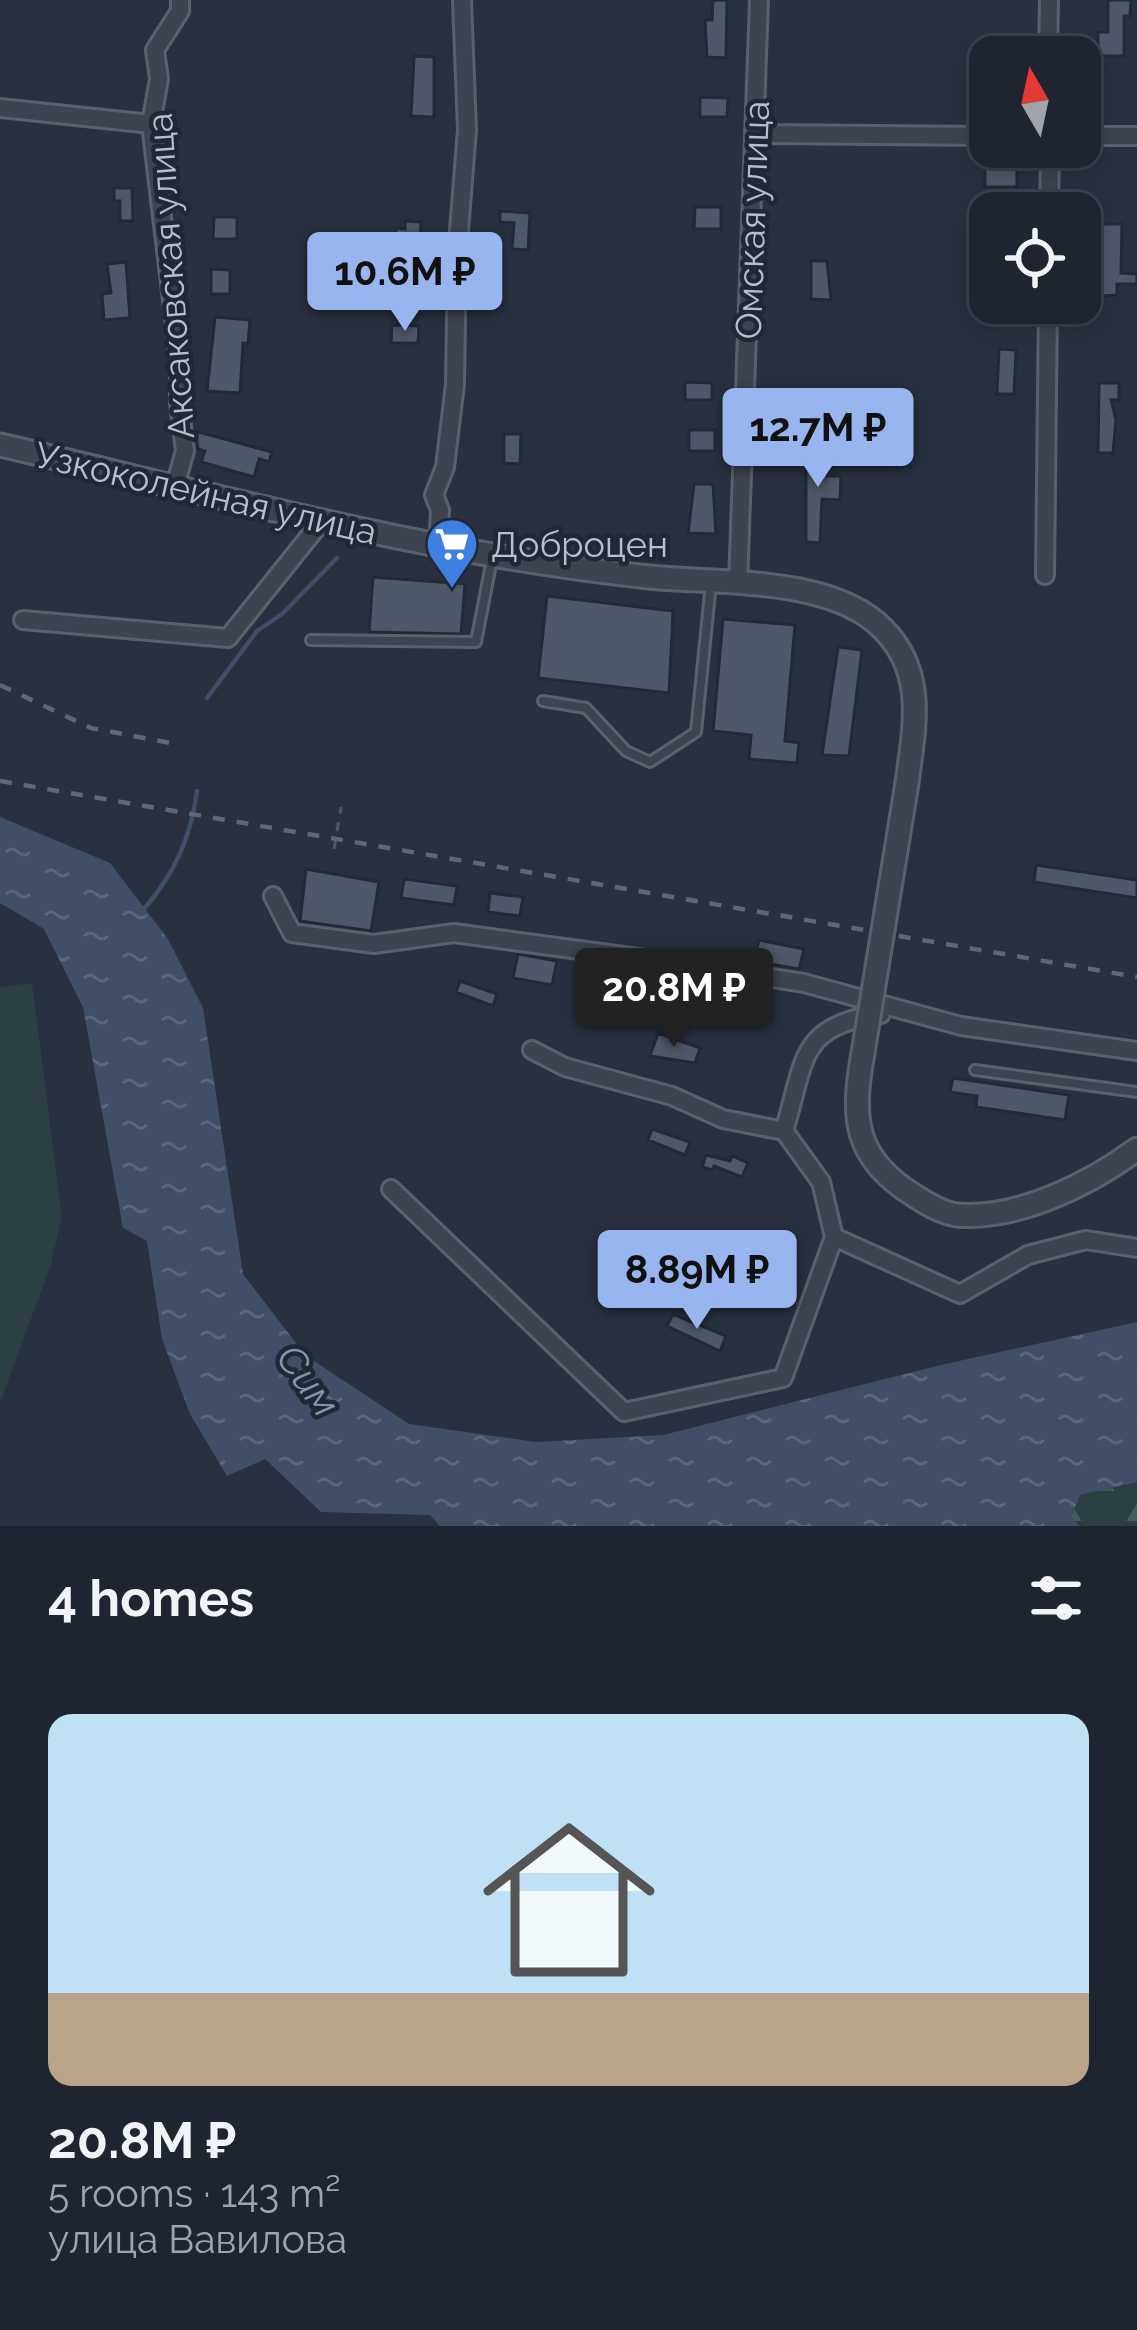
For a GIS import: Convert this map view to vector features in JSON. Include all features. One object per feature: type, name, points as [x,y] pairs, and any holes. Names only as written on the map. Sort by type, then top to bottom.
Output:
[{"type":"street","name":"Аксаковская улица","points":[[175,486],[185,451],[178,403],[179,358],[151,124],[159,79],[155,50],[180,11],[180,0]]},
{"type":"street","points":[[438,547],[440,510],[434,495],[445,467],[455,384],[466,130],[462,0]]},
{"type":"street","name":"Омская улица","points":[[738,584],[759,0]]},
{"type":"street","points":[[1048,36],[1049,0]]},
{"type":"street","points":[[0,108],[151,124]]},
{"type":"street","points":[[756,134],[969,136]]},
{"type":"street","points":[[1101,136],[1137,136]]},
{"type":"street","points":[[1045,575],[1048,324]]},
{"type":"street","name":"Узкоколейная улица","points":[[0,445],[438,547],[804,591],[847,603],[883,628],[905,656],[916,692],[908,783],[855,1100],[856,1123],[866,1148],[896,1184],[954,1215],[999,1211],[1050,1196],[1113,1167],[1137,1149]]},
{"type":"street","points":[[23,620],[228,638],[321,522]]},
{"type":"street","points":[[273,896],[292,933],[374,944],[454,933],[804,983],[961,1026],[1137,1051]]},
{"type":"street","points":[[784,1131],[810,1047],[823,1030],[844,1019],[905,1011]]},
{"type":"street","points":[[391,1189],[624,1412],[783,1378],[834,1237],[821,1182],[784,1131],[722,1120],[673,1096],[565,1067],[532,1050]]},
{"type":"street","points":[[834,1237],[961,1294],[1028,1255],[1086,1240],[1137,1248]]},
{"type":"lane","points":[[311,640],[476,642],[492,557]]},
{"type":"lane","points":[[544,701],[586,708],[626,751],[650,761],[696,732],[712,582]]},
{"type":"lane","points":[[975,1070],[1137,1092]]},
{"type":"path","points":[[334,848],[341,807]]},
{"type":"green space","points":[[32,983],[62,1218],[50,1267],[0,1403],[0,987]]},
{"type":"green space","points":[[1137,1482],[1137,1526],[1079,1526],[1071,1517],[1080,1495]]},
{"type":"water","name":"Сим","points":[[0,817],[110,863],[168,939],[203,1008],[243,1274],[305,1355],[409,1424],[536,1442],[663,1435],[941,1365],[1137,1322],[1137,1482],[1080,1495],[1071,1517],[1079,1526],[440,1526],[430,1515],[321,1512],[265,1459],[227,1476],[190,1414],[162,1339],[147,1241],[123,1228],[83,1007],[44,929],[0,903]]},
{"type":"building","points":[[713,0],[727,0],[726,58],[707,57],[705,20],[712,20]]},
{"type":"building","points":[[1108,0],[1131,0],[1130,16],[1124,16],[1124,56],[1101,56],[1098,32],[1108,32]]},
{"type":"building","points":[[414,56],[434,57],[434,117],[411,116]]},
{"type":"building","points":[[700,97],[728,98],[727,117],[700,117]]},
{"type":"building","points":[[985,168],[1017,168],[1017,187],[985,187]]},
{"type":"building","points":[[114,188],[132,188],[133,221],[120,221]]},
{"type":"building","points":[[695,207],[721,207],[721,229],[694,229]]},
{"type":"building","points":[[500,211],[530,213],[528,250],[512,249],[514,223],[500,222]]},
{"type":"building","points":[[214,217],[237,217],[237,239],[213,239]]},
{"type":"building","points":[[405,221],[421,222],[420,244],[395,242],[396,228],[405,229]]},
{"type":"building","points":[[1101,224],[1122,224],[1121,273],[1137,274],[1137,284],[1117,284],[1117,295],[1101,296]]},
{"type":"building","points":[[811,261],[827,261],[831,300],[811,299]]},
{"type":"building","points":[[126,262],[130,318],[104,320],[102,294],[111,293],[107,264]]},
{"type":"building","points":[[211,269],[230,270],[230,294],[211,294]]},
{"type":"building","points":[[215,317],[250,320],[248,344],[243,343],[240,393],[207,391]]},
{"type":"building","points":[[392,325],[419,326],[418,343],[391,343]]},
{"type":"building","points":[[999,349],[1016,350],[1014,394],[997,394]]},
{"type":"building","points":[[685,382],[712,383],[712,400],[685,400]]},
{"type":"building","points":[[1099,383],[1119,383],[1119,400],[1111,400],[1116,420],[1113,453],[1098,453]]},
{"type":"building","points":[[689,430],[715,430],[715,451],[689,451]]},
{"type":"building","points":[[195,431],[272,452],[269,462],[259,459],[254,477],[201,462],[205,451],[198,449]]},
{"type":"building","points":[[504,434],[521,434],[520,464],[504,463]]},
{"type":"building","points":[[806,446],[828,447],[827,476],[841,476],[840,500],[822,499],[820,543],[806,542]]},
{"type":"building","points":[[694,484],[713,484],[716,534],[688,533]]},
{"type":"building","points":[[373,577],[465,584],[461,634],[369,632]]},
{"type":"building","points":[[547,596],[673,611],[669,693],[538,678]]},
{"type":"building","points":[[723,619],[795,625],[785,741],[799,743],[797,763],[749,759],[751,735],[713,731]]},
{"type":"building","points":[[838,647],[862,650],[849,756],[822,755]]},
{"type":"building","points":[[1036,865],[1137,880],[1137,898],[1034,882]]},
{"type":"building","points":[[306,869],[379,882],[371,931],[300,921]]},
{"type":"building","points":[[404,879],[457,886],[454,905],[401,898]]},
{"type":"building","points":[[490,893],[523,897],[520,916],[488,912]]},
{"type":"building","points":[[759,940],[804,949],[799,969],[754,961]]},
{"type":"building","points":[[518,954],[557,961],[552,985],[513,978]]},
{"type":"building","points":[[460,981],[497,994],[493,1006],[456,992]]},
{"type":"building","points":[[727,998],[757,1002],[755,1020],[724,1015]]},
{"type":"building","points":[[658,1033],[700,1048],[695,1063],[650,1056]]},
{"type":"building","points":[[953,1078],[1069,1095],[1065,1120],[976,1107],[977,1096],[950,1092]]},
{"type":"building","points":[[652,1129],[690,1142],[685,1155],[648,1140]]},
{"type":"building","points":[[706,1155],[730,1161],[732,1156],[748,1163],[742,1177],[714,1166],[713,1170],[702,1167]]},
{"type":"building","points":[[673,1314],[726,1336],[720,1351],[667,1326]]},
{"type":"waterway","points":[[207,698],[257,631],[282,614],[337,558]]},
{"type":"waterway","points":[[144,909],[180,854],[197,791]]},
{"type":"railway","points":[[0,685],[91,728],[176,744]]},
{"type":"railway","points":[[0,781],[1137,977]]},
{"type":"place","name":"Доброцен","points":[[452,590]]}]
